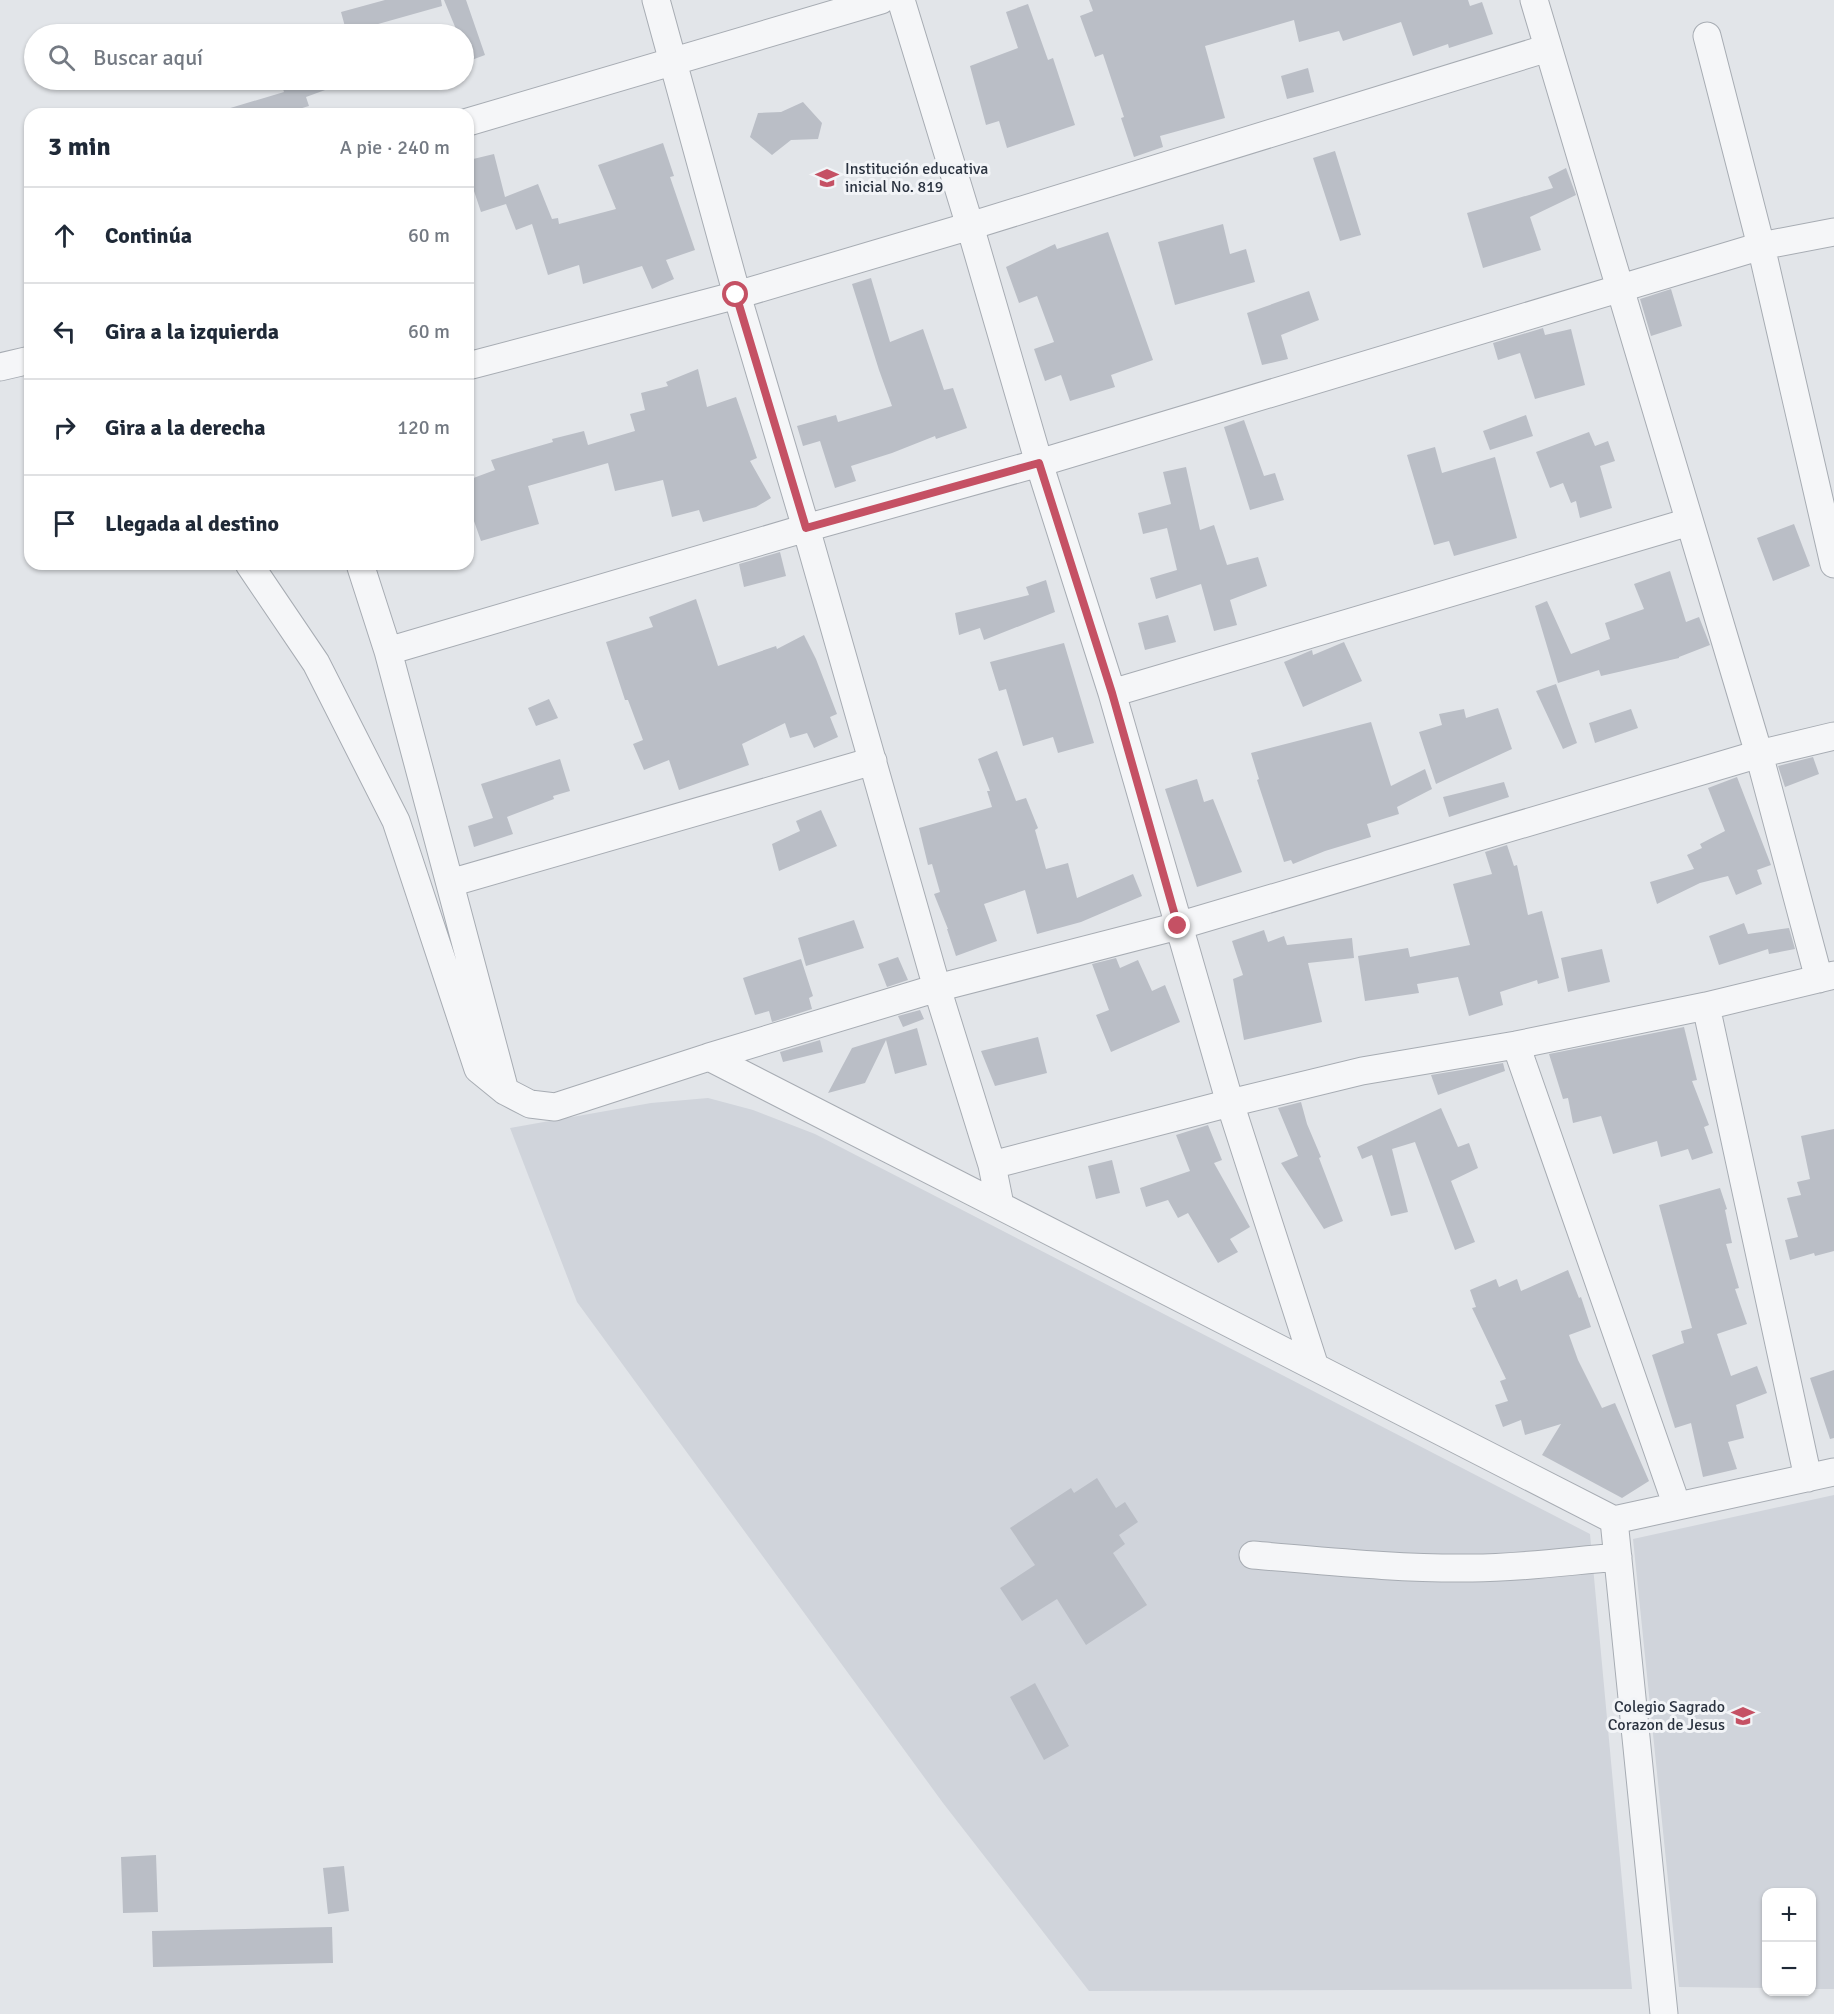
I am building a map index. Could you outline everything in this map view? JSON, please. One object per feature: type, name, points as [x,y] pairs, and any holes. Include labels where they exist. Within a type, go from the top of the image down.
[{"type":"street","points":[[656,0],[736,295],[806,528],[937,988],[992,1165],[1000,1205]]},
{"type":"street","points":[[474,120],[881,0]]},
{"type":"street","points":[[901,0],[1039,463],[1112,693],[1230,1103],[1315,1367]]},
{"type":"street","points":[[992,1165],[1362,1071],[1516,1045],[1706,1006],[1827,977],[1534,0]]},
{"type":"street","points":[[1707,36],[1761,246],[1834,564]]},
{"type":"street","points":[[474,364],[736,295],[970,226],[1548,48]]},
{"type":"street","points":[[388,651],[806,528],[1039,463],[1761,246],[1834,232]]},
{"type":"street","points":[[0,367],[24,361]]},
{"type":"street","points":[[1112,693],[1689,522]]},
{"type":"street","points":[[253,570],[316,663],[396,820],[478,1069],[505,1091],[530,1104],[555,1107],[709,1056],[937,988],[1178,926],[1760,754],[1834,736]]},
{"type":"street","points":[[362,570],[388,651],[505,1091]]},
{"type":"street","points":[[450,883],[873,761]]},
{"type":"street","points":[[1706,1006],[1808,1478]]},
{"type":"street","points":[[1516,1045],[1677,1506]]},
{"type":"street","points":[[709,1056],[1614,1520],[1834,1472]]},
{"type":"street","points":[[1614,1520],[1664,2014]]},
{"type":"street","points":[[1253,1555],[1421,1568],[1522,1566],[1618,1557]]},
{"type":"shaded area","points":[[708,1098],[753,1110],[815,1134],[1590,1534],[1632,1989],[1089,1991],[943,1803],[577,1302],[510,1128],[651,1103]]},
{"type":"shaded area","name":"Colegio Sagrado Corazon de Jesus","points":[[1834,1495],[1834,1989],[1816,1989],[1816,1888],[1762,1888],[1762,1988],[1679,1987],[1633,1539]]},
{"type":"building","points":[[385,0],[441,0],[442,6],[378,24],[344,24],[341,12]]},
{"type":"building","points":[[444,0],[466,0],[485,55],[474,59],[474,24],[454,24]]},
{"type":"building","points":[[1089,0],[1468,0],[1470,6],[1482,2],[1493,34],[1449,48],[1448,44],[1413,56],[1401,22],[1343,41],[1339,31],[1299,42],[1294,20],[1205,46],[1225,118],[1160,136],[1163,147],[1134,157],[1121,118],[1124,117],[1103,54],[1095,57],[1080,16],[1093,11]]},
{"type":"building","points":[[1028,4],[1048,60],[1053,58],[1075,125],[1007,148],[999,121],[986,125],[970,66],[1018,48],[1006,12]]},
{"type":"building","points":[[1308,68],[1314,92],[1287,99],[1281,76]]},
{"type":"building","points":[[283,90],[325,90],[306,97],[309,106],[302,108],[230,108],[284,92]]},
{"type":"building","points":[[803,102],[822,123],[818,139],[791,140],[772,155],[750,137],[758,113],[781,112]]},
{"type":"building","points":[[663,143],[674,176],[670,177],[695,250],[666,260],[674,279],[652,289],[642,266],[583,284],[579,265],[548,275],[532,224],[516,230],[506,204],[481,212],[474,191],[474,159],[494,154],[505,197],[538,184],[552,219],[558,218],[559,224],[616,209],[598,165]]},
{"type":"building","points":[[1335,151],[1361,235],[1340,241],[1313,158]]},
{"type":"building","points":[[1566,168],[1576,195],[1530,217],[1541,250],[1483,268],[1467,213],[1553,188],[1548,177]]},
{"type":"building","points":[[1223,224],[1230,254],[1246,249],[1255,282],[1175,305],[1158,242]]},
{"type":"building","points":[[1108,232],[1153,360],[1111,375],[1115,387],[1070,401],[1061,375],[1045,381],[1034,349],[1054,342],[1037,296],[1019,303],[1006,267],[1055,244],[1057,249]]},
{"type":"building","points":[[871,278],[890,342],[923,329],[944,390],[953,388],[967,428],[936,439],[935,436],[851,466],[856,481],[835,488],[820,441],[803,446],[797,426],[836,415],[838,422],[892,406],[852,284]]},
{"type":"building","points":[[1671,289],[1682,326],[1651,336],[1640,299]]},
{"type":"building","points":[[1309,291],[1319,320],[1281,335],[1288,359],[1262,365],[1247,313]]},
{"type":"building","points":[[1543,328],[1545,335],[1571,329],[1585,385],[1535,399],[1520,353],[1498,360],[1493,343]]},
{"type":"building","points":[[698,369],[707,407],[736,397],[757,458],[750,461],[771,498],[756,507],[703,522],[699,510],[672,517],[663,480],[615,491],[608,463],[528,486],[539,524],[481,541],[474,521],[474,478],[495,470],[491,460],[553,442],[552,439],[584,431],[588,445],[635,431],[630,414],[645,410],[641,393],[668,386],[666,382]]},
{"type":"building","points":[[1526,415],[1533,436],[1490,450],[1483,431]]},
{"type":"building","points":[[1244,420],[1264,476],[1275,473],[1284,500],[1250,510],[1224,427]]},
{"type":"building","points":[[1589,432],[1595,446],[1608,441],[1615,461],[1600,466],[1612,508],[1580,518],[1576,501],[1571,503],[1563,483],[1550,488],[1536,452]]},
{"type":"building","points":[[1435,447],[1442,473],[1495,457],[1517,538],[1454,556],[1449,541],[1434,545],[1407,455]]},
{"type":"building","points":[[1186,467],[1200,530],[1214,525],[1227,565],[1258,557],[1267,586],[1230,600],[1237,625],[1214,631],[1201,584],[1156,599],[1150,578],[1177,570],[1167,528],[1143,534],[1138,513],[1171,504],[1163,472]]},
{"type":"building","points":[[1794,524],[1810,566],[1773,581],[1757,538]]},
{"type":"building","points":[[780,552],[786,576],[744,587],[739,564]]},
{"type":"building","points":[[1670,571],[1686,622],[1699,617],[1710,645],[1679,658],[1601,676],[1599,670],[1558,683],[1535,606],[1547,601],[1571,654],[1610,639],[1605,623],[1644,609],[1634,584]]},
{"type":"building","points":[[1046,580],[1055,612],[984,640],[980,628],[959,635],[955,613],[1029,595],[1026,587]]},
{"type":"building","points":[[696,599],[718,666],[776,646],[777,649],[804,635],[816,659],[837,714],[830,717],[838,737],[814,748],[807,733],[790,738],[785,723],[742,744],[749,765],[679,790],[669,760],[644,770],[633,744],[643,740],[628,700],[625,700],[606,642],[653,627],[649,617]]},
{"type":"building","points":[[1168,615],[1176,642],[1145,650],[1138,623]]},
{"type":"building","points":[[1344,642],[1362,681],[1303,707],[1284,662],[1312,650],[1313,655]]},
{"type":"building","points":[[1064,643],[1094,743],[1058,753],[1053,737],[1023,746],[1006,689],[999,691],[990,662]]},
{"type":"building","points":[[1556,684],[1577,743],[1563,749],[1536,691]]},
{"type":"building","points":[[549,699],[558,718],[536,726],[528,708]]},
{"type":"building","points":[[1498,708],[1512,749],[1436,784],[1419,732],[1442,725],[1439,714],[1464,709],[1466,718]]},
{"type":"building","points":[[1631,709],[1638,728],[1595,743],[1589,723]]},
{"type":"building","points":[[1371,722],[1391,786],[1425,769],[1432,789],[1397,807],[1399,814],[1367,824],[1371,837],[1325,851],[1293,864],[1291,860],[1284,862],[1257,780],[1259,779],[1251,753]]},
{"type":"building","points":[[997,751],[1016,801],[1026,798],[1038,828],[1035,830],[1046,869],[1068,863],[1077,898],[1133,874],[1142,896],[1081,922],[1037,934],[1025,890],[984,904],[997,941],[956,956],[934,894],[940,892],[932,864],[928,865],[919,828],[992,807],[987,791],[990,791],[978,759]]},
{"type":"building","points":[[1813,757],[1819,774],[1785,787],[1778,766]]},
{"type":"building","points":[[560,759],[570,791],[553,796],[554,799],[507,817],[513,834],[474,847],[468,826],[493,818],[481,784]]},
{"type":"building","points":[[1737,777],[1771,865],[1757,870],[1762,884],[1736,895],[1728,876],[1700,883],[1657,904],[1650,882],[1694,869],[1687,855],[1702,848],[1700,844],[1725,831],[1708,788]]},
{"type":"building","points":[[1197,779],[1204,802],[1213,799],[1242,872],[1197,887],[1165,789]]},
{"type":"building","points":[[1504,782],[1509,797],[1449,817],[1443,797]]},
{"type":"building","points":[[821,810],[837,846],[779,871],[772,844],[800,831],[796,821]]},
{"type":"building","points":[[1507,845],[1514,866],[1517,865],[1528,915],[1542,911],[1559,978],[1538,984],[1537,980],[1500,992],[1503,1005],[1469,1016],[1458,977],[1417,984],[1419,993],[1365,1001],[1358,956],[1408,948],[1410,957],[1470,945],[1453,884],[1492,874],[1485,852]]},
{"type":"building","points":[[854,920],[864,948],[806,966],[798,938]]},
{"type":"building","points":[[1744,923],[1748,934],[1789,928],[1795,949],[1769,954],[1768,949],[1719,965],[1709,936]]},
{"type":"building","points":[[1264,930],[1268,942],[1284,936],[1287,945],[1352,938],[1354,958],[1308,963],[1322,1022],[1244,1040],[1233,979],[1243,975],[1232,941]]},
{"type":"building","points":[[1602,949],[1610,982],[1568,992],[1561,958]]},
{"type":"building","points":[[898,957],[908,980],[887,987],[878,964]]},
{"type":"building","points":[[1116,958],[1120,968],[1138,960],[1152,991],[1165,985],[1180,1022],[1111,1052],[1096,1015],[1109,1010],[1092,964]]},
{"type":"building","points":[[801,959],[813,996],[809,998],[812,1009],[772,1022],[769,1011],[755,1015],[743,978]]},
{"type":"building","points":[[920,1010],[924,1019],[903,1027],[898,1016]]},
{"type":"building","points":[[1684,1027],[1697,1080],[1692,1081],[1709,1125],[1704,1127],[1713,1153],[1692,1160],[1688,1149],[1661,1157],[1657,1141],[1613,1154],[1601,1116],[1573,1123],[1568,1098],[1563,1099],[1549,1054]]},
{"type":"building","points":[[917,1028],[927,1065],[895,1074],[886,1040],[865,1083],[828,1093],[852,1048]]},
{"type":"building","points":[[1038,1037],[1047,1073],[995,1086],[981,1051]]},
{"type":"building","points":[[820,1040],[823,1052],[783,1062],[780,1052]]},
{"type":"building","points":[[1503,1063],[1505,1071],[1438,1095],[1431,1075]]},
{"type":"building","points":[[1301,1102],[1343,1221],[1324,1229],[1281,1163],[1298,1156],[1278,1108]]},
{"type":"building","points":[[1441,1108],[1458,1147],[1469,1143],[1478,1168],[1451,1181],[1475,1242],[1455,1250],[1415,1142],[1392,1149],[1408,1212],[1391,1216],[1372,1155],[1362,1159],[1357,1147]]},
{"type":"building","points":[[1208,1125],[1222,1160],[1214,1163],[1250,1227],[1230,1239],[1238,1252],[1218,1263],[1188,1213],[1178,1218],[1168,1200],[1146,1207],[1140,1188],[1190,1171],[1176,1135]]},
{"type":"building","points":[[1834,1129],[1834,1251],[1815,1256],[1814,1253],[1790,1260],[1785,1240],[1798,1237],[1787,1198],[1801,1195],[1797,1182],[1810,1179],[1801,1136]]},
{"type":"building","points":[[1112,1160],[1120,1193],[1096,1199],[1088,1166]]},
{"type":"building","points":[[1720,1188],[1727,1209],[1725,1210],[1732,1243],[1726,1244],[1739,1288],[1735,1289],[1747,1324],[1717,1334],[1731,1376],[1757,1366],[1767,1393],[1736,1405],[1744,1438],[1728,1442],[1737,1469],[1703,1477],[1691,1423],[1675,1428],[1652,1355],[1684,1343],[1681,1331],[1692,1328],[1659,1205]]},
{"type":"building","points":[[1568,1270],[1579,1298],[1581,1297],[1591,1327],[1569,1335],[1578,1360],[1602,1408],[1615,1403],[1649,1481],[1622,1498],[1542,1455],[1561,1424],[1525,1435],[1521,1420],[1503,1427],[1495,1405],[1508,1401],[1500,1381],[1506,1379],[1472,1308],[1476,1307],[1470,1290],[1496,1279],[1499,1287],[1517,1279],[1521,1291]]},
{"type":"building","points":[[1834,1370],[1834,1438],[1830,1439],[1810,1378]]},
{"type":"building","points":[[1097,1478],[1116,1508],[1125,1502],[1138,1522],[1119,1535],[1125,1544],[1113,1553],[1147,1605],[1086,1645],[1057,1599],[1022,1621],[1000,1588],[1035,1565],[1010,1528],[1071,1488],[1074,1493]]},
{"type":"building","points":[[1035,1683],[1069,1746],[1044,1760],[1010,1697]]},
{"type":"building","points":[[156,1855],[158,1912],[123,1913],[121,1857]]},
{"type":"building","points":[[344,1866],[349,1911],[328,1914],[323,1868]]},
{"type":"building","points":[[332,1927],[333,1963],[153,1967],[152,1931]]},
{"type":"place","name":"Institución educativa inicial No. 819","points":[[827,178]]},
{"type":"place","name":"Colegio Sagrado Corazon de Jesus","points":[[1743,1716]]},
{"type":"route","points":[[736,295],[806,528],[1039,463],[1112,693],[1178,926]]}]
